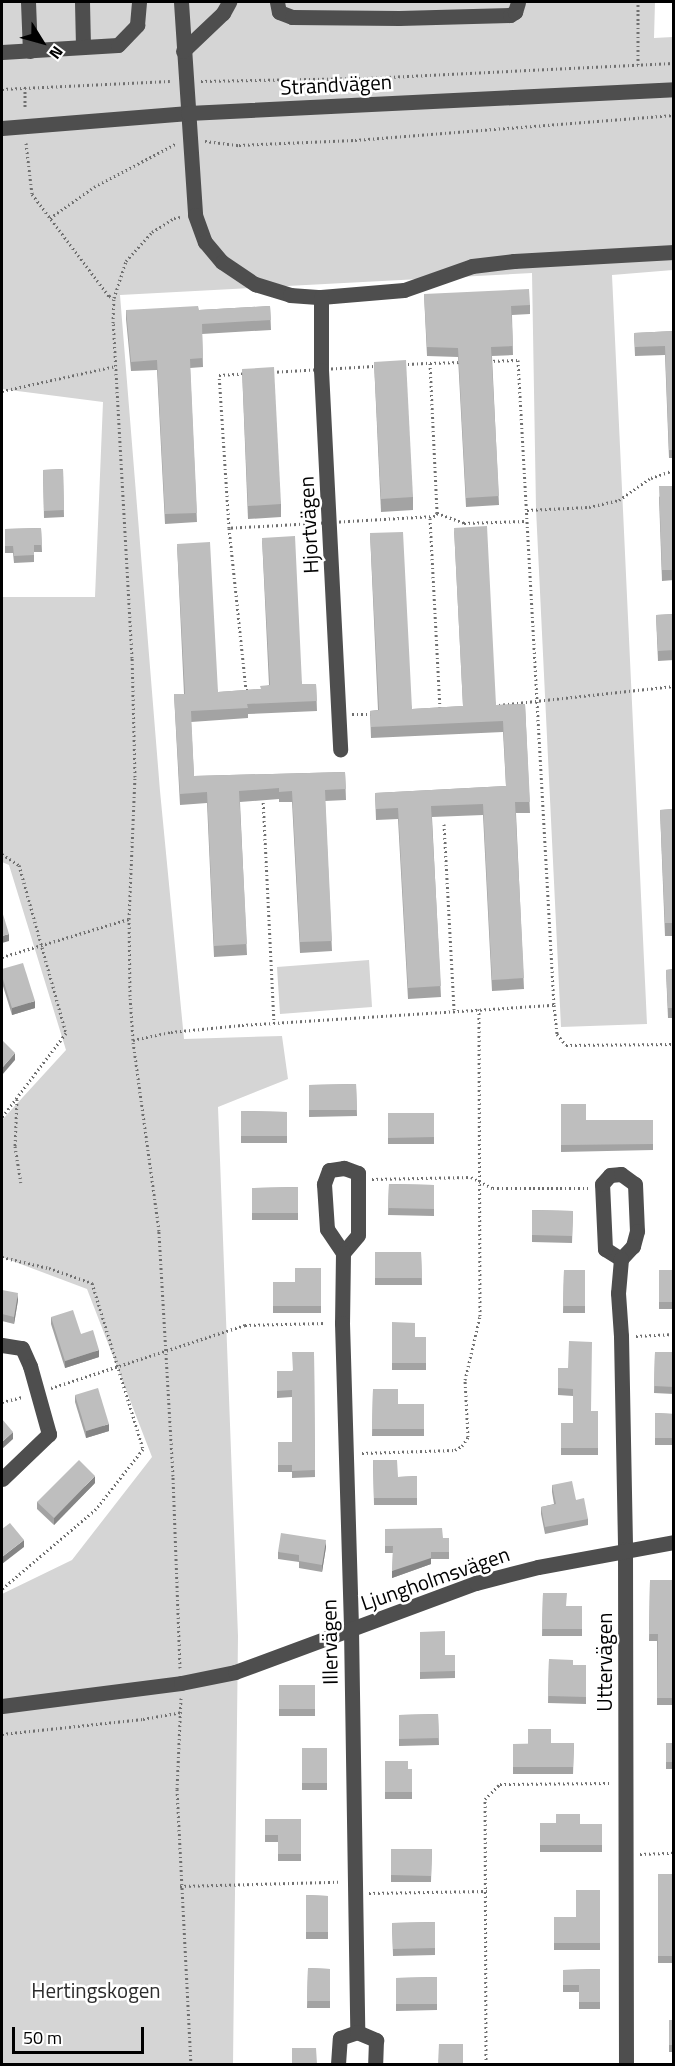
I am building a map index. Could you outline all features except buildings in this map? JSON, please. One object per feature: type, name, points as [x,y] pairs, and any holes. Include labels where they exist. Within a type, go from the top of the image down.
[{"type":"street","points":[[28,2],[30,51]]},
{"type":"street","points":[[82,2],[83,47]]},
{"type":"street","points":[[2,52],[118,45],[136,25],[139,2]]},
{"type":"street","points":[[181,2],[195,215],[205,242],[222,262],[255,284],[290,295],[321,297],[404,290],[482,265],[674,252]]},
{"type":"street","points":[[183,51],[224,13],[229,2]]},
{"type":"street","points":[[277,2],[279,12],[285,16],[337,18],[399,18],[456,9],[510,15],[514,12],[518,2]]},
{"type":"street","points":[[336,2],[337,18]]},
{"type":"street","points":[[398,2],[399,18]]},
{"type":"street","name":"Strandvägen","points":[[2,128],[188,113],[674,89]]},
{"type":"street","name":"Hjortvägen","points":[[321,297],[321,370],[340,750]]},
{"type":"street","points":[[344,1168],[358,1173],[358,1235],[343,1253],[327,1229],[324,1184],[329,1170],[344,1168]]},
{"type":"street","name":"Uttervägen","points":[[602,1188],[610,1175],[621,1174],[635,1184],[637,1231],[633,1246],[621,1259],[618,1293],[621,1336],[625,1549],[626,2064]]},
{"type":"street","points":[[602,1188],[605,1249],[621,1259]]},
{"type":"street","name":"Illervägen","points":[[343,1253],[342,1323],[357,1887],[357,2032]]},
{"type":"street","points":[[2,1345],[22,1348],[38,1392],[49,1434],[2,1479]]},
{"type":"street","name":"Ljungholmsvägen","points":[[2,1706],[181,1683],[236,1672],[476,1583],[625,1549],[674,1542]]},
{"type":"street","points":[[339,2064],[340,2038],[357,2032],[376,2040],[375,2064]]},
{"type":"path","points":[[638,2],[638,65]]},
{"type":"path","points":[[2,89],[185,81],[378,78],[674,63]]},
{"type":"path","points":[[25,87],[25,109]]},
{"type":"path","points":[[50,218],[154,153],[189,140],[239,145],[355,140],[674,115]]},
{"type":"path","points":[[26,142],[32,194],[109,296],[114,298]]},
{"type":"path","points":[[191,2064],[180,1886],[177,1789],[182,1712],[166,1349],[159,1231],[133,1040],[129,919],[135,753],[114,298],[120,273],[142,240],[174,218],[195,215]]},
{"type":"path","points":[[485,361],[518,360],[557,1034],[566,1045],[674,1044]]},
{"type":"path","points":[[257,690],[246,690],[228,528],[219,375],[463,362]]},
{"type":"path","points":[[430,363],[437,513]]},
{"type":"path","points":[[2,390],[116,366]]},
{"type":"path","points":[[527,510],[606,504],[630,495],[651,478],[674,470]]},
{"type":"path","points":[[228,528],[328,520],[430,518],[437,513]]},
{"type":"path","points":[[437,513],[464,523],[527,521]]},
{"type":"path","points":[[430,518],[440,711],[451,710]]},
{"type":"path","points":[[494,706],[674,686]]},
{"type":"path","points":[[339,715],[384,713]]},
{"type":"path","points":[[263,787],[274,1023]]},
{"type":"path","points":[[444,824],[454,1011]]},
{"type":"path","points":[[2,854],[19,865],[66,1033],[2,1117]]},
{"type":"path","points":[[2,957],[129,919]]},
{"type":"path","points":[[133,1040],[171,1032],[274,1023],[554,1005]]},
{"type":"path","points":[[345,1454],[450,1451],[459,1449],[466,1441],[465,1380],[480,1316],[479,1009]]},
{"type":"path","points":[[17,1098],[15,1146],[21,1183]]},
{"type":"path","points":[[358,1179],[471,1177],[493,1188],[602,1188]]},
{"type":"path","points":[[2,1257],[49,1268],[92,1283],[143,1449],[129,1471],[96,1509],[59,1543],[2,1589]]},
{"type":"path","points":[[2,1402],[245,1325],[342,1323]]},
{"type":"path","points":[[621,1336],[674,1334]]},
{"type":"path","points":[[2,1734],[143,1719],[182,1712]]},
{"type":"path","points":[[486,2064],[485,1799],[500,1784],[626,1782]]},
{"type":"path","points":[[626,1854],[674,1853]]},
{"type":"path","points":[[180,1886],[348,1882],[367,1893],[487,1892]]},
{"type":"green space","name":"Hertingskogen","points":[[2,2],[655,2],[654,38],[673,37],[673,270],[612,275],[647,1024],[561,1027],[536,509],[532,273],[120,295],[160,791],[184,1039],[282,1036],[288,1079],[218,1107],[238,1636],[233,2064],[2,2064],[2,1594],[72,1560],[152,1457],[87,1289],[2,1257],[2,1120],[66,1050],[9,865],[2,862],[2,597],[95,597],[103,402],[2,389]]},
{"type":"green space","points":[[369,960],[372,1007],[280,1014],[277,967]]}]
